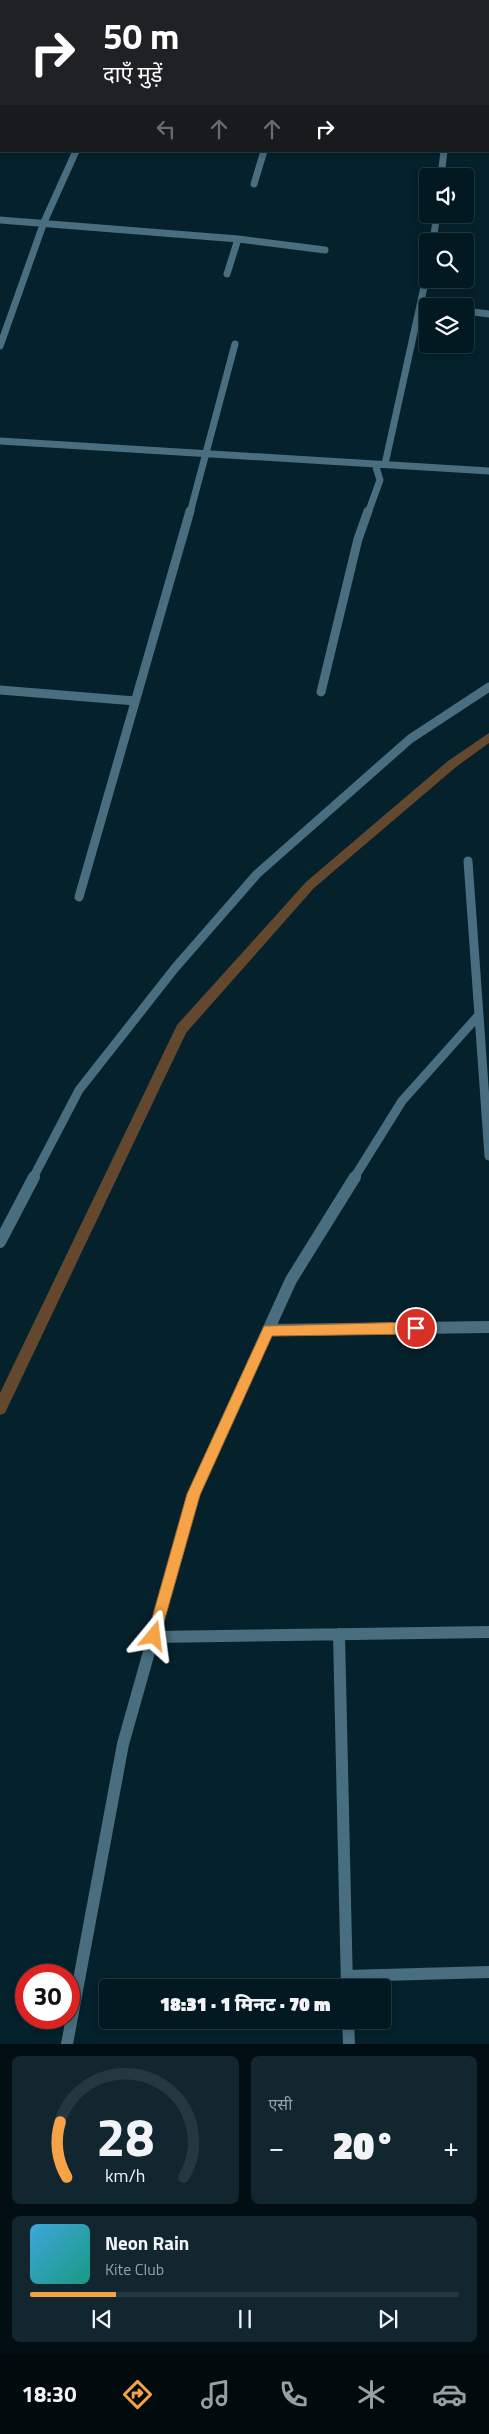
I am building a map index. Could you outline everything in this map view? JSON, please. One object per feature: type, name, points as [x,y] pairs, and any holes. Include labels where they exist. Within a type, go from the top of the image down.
[{"type":"street","points":[[0,346],[44,222],[76,152]]},
{"type":"street","points":[[254,184],[264,152]]},
{"type":"street","points":[[443,168],[444,152]]},
{"type":"street","points":[[0,220],[44,222],[238,239],[325,250]]},
{"type":"street","points":[[227,274],[238,239]]},
{"type":"street","points":[[474,312],[489,314]]},
{"type":"street","points":[[321,692],[358,539],[380,480],[380,464],[419,324]]},
{"type":"street","points":[[79,897],[207,454],[235,344]]},
{"type":"street","points":[[0,441],[489,471]]},
{"type":"street","points":[[0,1242],[79,1090],[175,968],[250,882],[410,739],[489,687]]},
{"type":"street","points":[[0,690],[135,701]]},
{"type":"street","points":[[468,862],[489,1156]]},
{"type":"street","points":[[67,2044],[123,1744],[194,1494],[291,1280],[402,1100],[478,1016]]},
{"type":"street","points":[[268,1330],[489,1327]]},
{"type":"street","points":[[154,1636],[489,1632]]},
{"type":"street","points":[[339,1634],[347,1979]]},
{"type":"street","points":[[390,1979],[489,1972]]},
{"type":"street","points":[[348,2029],[349,2044]]},
{"type":"waterway","points":[[0,1408],[181,1029],[310,885],[452,764],[489,737]]},
{"type":"route","points":[[154,1636],[194,1494],[268,1330],[416,1328]]}]
